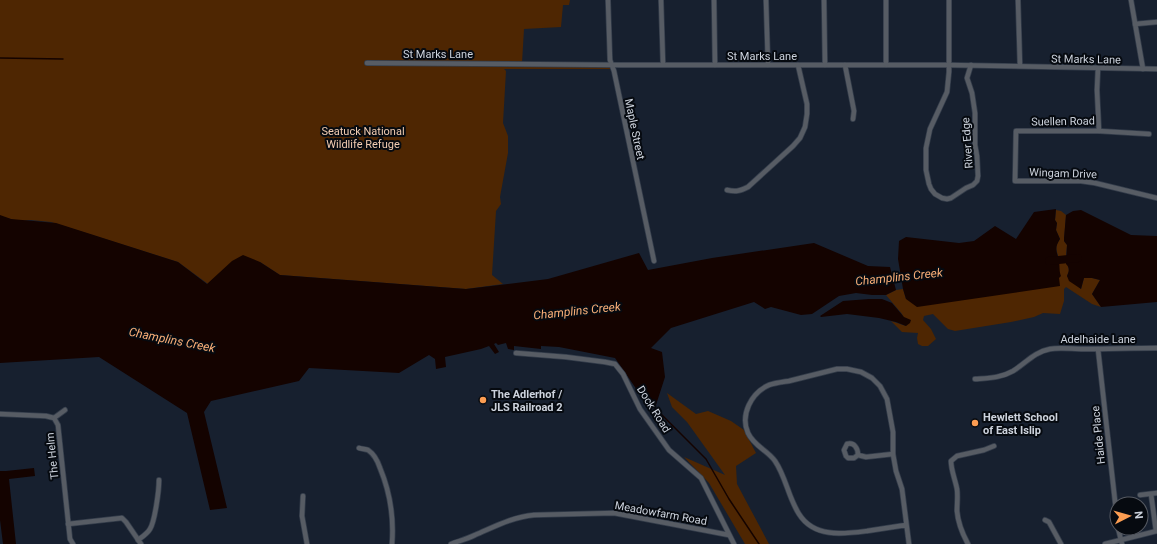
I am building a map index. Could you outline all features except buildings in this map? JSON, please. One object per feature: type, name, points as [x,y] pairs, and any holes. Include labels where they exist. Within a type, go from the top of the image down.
[{"type":"street","name":"Maple Street","points":[[608,0],[610,60],[614,71],[654,261]]},
{"type":"street","points":[[661,0],[662,64]]},
{"type":"street","points":[[714,0],[715,65]]},
{"type":"street","points":[[766,0],[768,65]]},
{"type":"street","points":[[824,0],[825,65]]},
{"type":"street","points":[[886,0],[886,65]]},
{"type":"street","points":[[948,65],[949,0]]},
{"type":"street","points":[[1018,0],[1020,66]]},
{"type":"street","points":[[1132,0],[1143,69]]},
{"type":"street","points":[[1135,24],[1157,22]]},
{"type":"street","name":"St Marks Lane","points":[[367,63],[948,65],[1157,69]]},
{"type":"street","points":[[727,190],[735,192],[741,191],[748,187],[800,138],[805,127],[807,104],[798,65]]},
{"type":"street","points":[[845,65],[854,111],[853,119]]},
{"type":"street","name":"River Edge","points":[[948,65],[949,72],[947,92],[930,129],[926,148],[926,170],[931,189],[935,194],[947,199],[973,185],[977,181],[978,176],[978,162],[975,145],[975,114],[968,78],[971,66]]},
{"type":"street","name":"Suellen Road","points":[[1015,181],[1016,131],[1099,131],[1097,90],[1098,68]]},
{"type":"street","points":[[1099,131],[1149,134]]},
{"type":"street","name":"Wingam Drive","points":[[1015,181],[1081,181],[1096,183],[1157,198]]},
{"type":"street","name":"Adelhaide Lane","points":[[974,379],[1004,375],[1014,370],[1033,355],[1050,349],[1157,348]]},
{"type":"street","name":"Haide Place","points":[[1098,349],[1114,496]]},
{"type":"street","name":"Dock Road","points":[[516,353],[582,359],[616,364],[623,374],[640,409],[669,450],[701,478],[734,544]]},
{"type":"street","points":[[906,525],[846,534],[832,534],[821,532],[805,522],[799,514],[775,461],[753,441],[748,432],[745,422],[746,411],[750,401],[758,392],[769,385],[837,369],[847,369],[861,372],[872,378],[880,386],[887,399],[893,432],[893,454],[902,488],[906,525],[910,544]]},
{"type":"street","points":[[54,418],[65,410]]},
{"type":"street","name":"The Helm","points":[[0,414],[46,416],[54,418],[58,425],[68,524],[70,539],[73,544]]},
{"type":"street","points":[[968,544],[958,522],[958,496],[952,472],[952,461],[957,456],[984,450],[994,446]]},
{"type":"street","points":[[359,448],[368,450],[372,454],[377,461],[386,481],[392,511],[392,544]]},
{"type":"street","points":[[858,455],[866,457],[893,454]]},
{"type":"street","points":[[68,524],[122,518],[139,542],[151,527],[159,492],[159,480]]},
{"type":"street","points":[[1140,495],[1157,493]]},
{"type":"street","points":[[1105,544],[1121,542],[1156,531],[1151,494]]},
{"type":"street","points":[[302,496],[302,516],[307,544]]},
{"type":"street","name":"Meadowfarm Road","points":[[451,544],[506,521],[525,516],[551,515],[614,513],[729,534]]},
{"type":"street","points":[[1045,520],[1048,522],[1061,544]]},
{"type":"green space","name":"Seatuck National Wildlife Refuge","points":[[0,0],[570,0],[569,5],[563,5],[561,27],[524,29],[522,63],[609,64],[613,69],[504,69],[506,71],[503,123],[508,136],[508,153],[500,197],[501,204],[496,211],[492,275],[503,284],[466,289],[280,275],[260,262],[211,281],[208,284],[178,262],[51,222],[31,220],[18,221],[0,216]]},
{"type":"green space","points":[[1056,210],[1061,211],[1066,215],[1064,241],[1067,245],[1066,256],[1069,271],[1067,276],[1081,289],[1084,278],[1100,280],[1092,294],[1101,307],[1092,304],[1066,287],[1064,289],[1064,301],[1060,314],[1043,313],[1034,317],[1011,322],[955,331],[948,329],[933,314],[924,316],[923,320],[931,329],[936,339],[928,346],[918,344],[918,333],[902,332],[891,321],[906,326],[902,314],[886,295],[896,290],[903,289],[906,299],[1059,271],[1059,261],[1056,248],[1060,239],[1056,230]]},
{"type":"green space","points":[[667,393],[696,414],[708,411],[731,421],[744,430],[756,453],[736,466],[737,484],[769,544],[745,544],[709,483],[684,457],[725,475],[687,422],[672,407]]},
{"type":"water","points":[[1056,209],[1056,230],[1060,239],[1056,251],[1061,276],[1059,278],[1060,286],[917,307],[906,299],[898,259],[899,241],[906,237],[959,243],[974,241],[995,226],[1016,239],[1034,212]]},
{"type":"water","points":[[1081,210],[1131,235],[1157,236],[1157,302],[1101,307],[1092,294],[1100,280],[1084,278],[1081,289],[1069,281],[1067,276],[1069,268],[1066,264],[1067,245],[1064,241],[1066,215],[1073,211]]},
{"type":"water","points":[[0,215],[11,219],[56,223],[178,262],[207,284],[232,261],[243,255],[260,262],[280,275],[466,289],[548,279],[639,253],[648,270],[712,258],[814,243],[868,266],[890,267],[896,290],[886,295],[856,293],[839,296],[812,314],[801,315],[771,307],[765,309],[754,302],[671,328],[651,348],[662,352],[665,377],[656,405],[648,406],[615,358],[559,347],[541,346],[541,349],[514,346],[514,350],[508,349],[506,343],[498,345],[496,343],[494,344],[499,352],[495,354],[489,346],[445,357],[446,367],[436,369],[435,359],[429,355],[399,373],[309,368],[299,381],[211,401],[204,412],[227,508],[210,510],[187,413],[99,357],[0,363]]},
{"type":"water","points":[[882,299],[892,303],[904,317],[911,320],[910,323],[906,326],[879,318],[847,314],[820,316],[843,301]]},
{"type":"water","points":[[34,468],[35,476],[9,479],[16,544],[3,544],[0,520],[0,471]]},
{"type":"waterway","points":[[0,58],[63,59]]},
{"type":"waterway","name":"Champlins Creek","points":[[1049,261],[1078,258]]},
{"type":"waterway","name":"Champlins Creek","points":[[882,279],[911,276]]},
{"type":"waterway","points":[[651,404],[706,459],[729,499],[759,544]]},
{"type":"place","name":"The Adlerhof / JLS Railroad 2","points":[[483,400]]},
{"type":"place","name":"Hewlett School of East Islip","points":[[975,423]]}]
